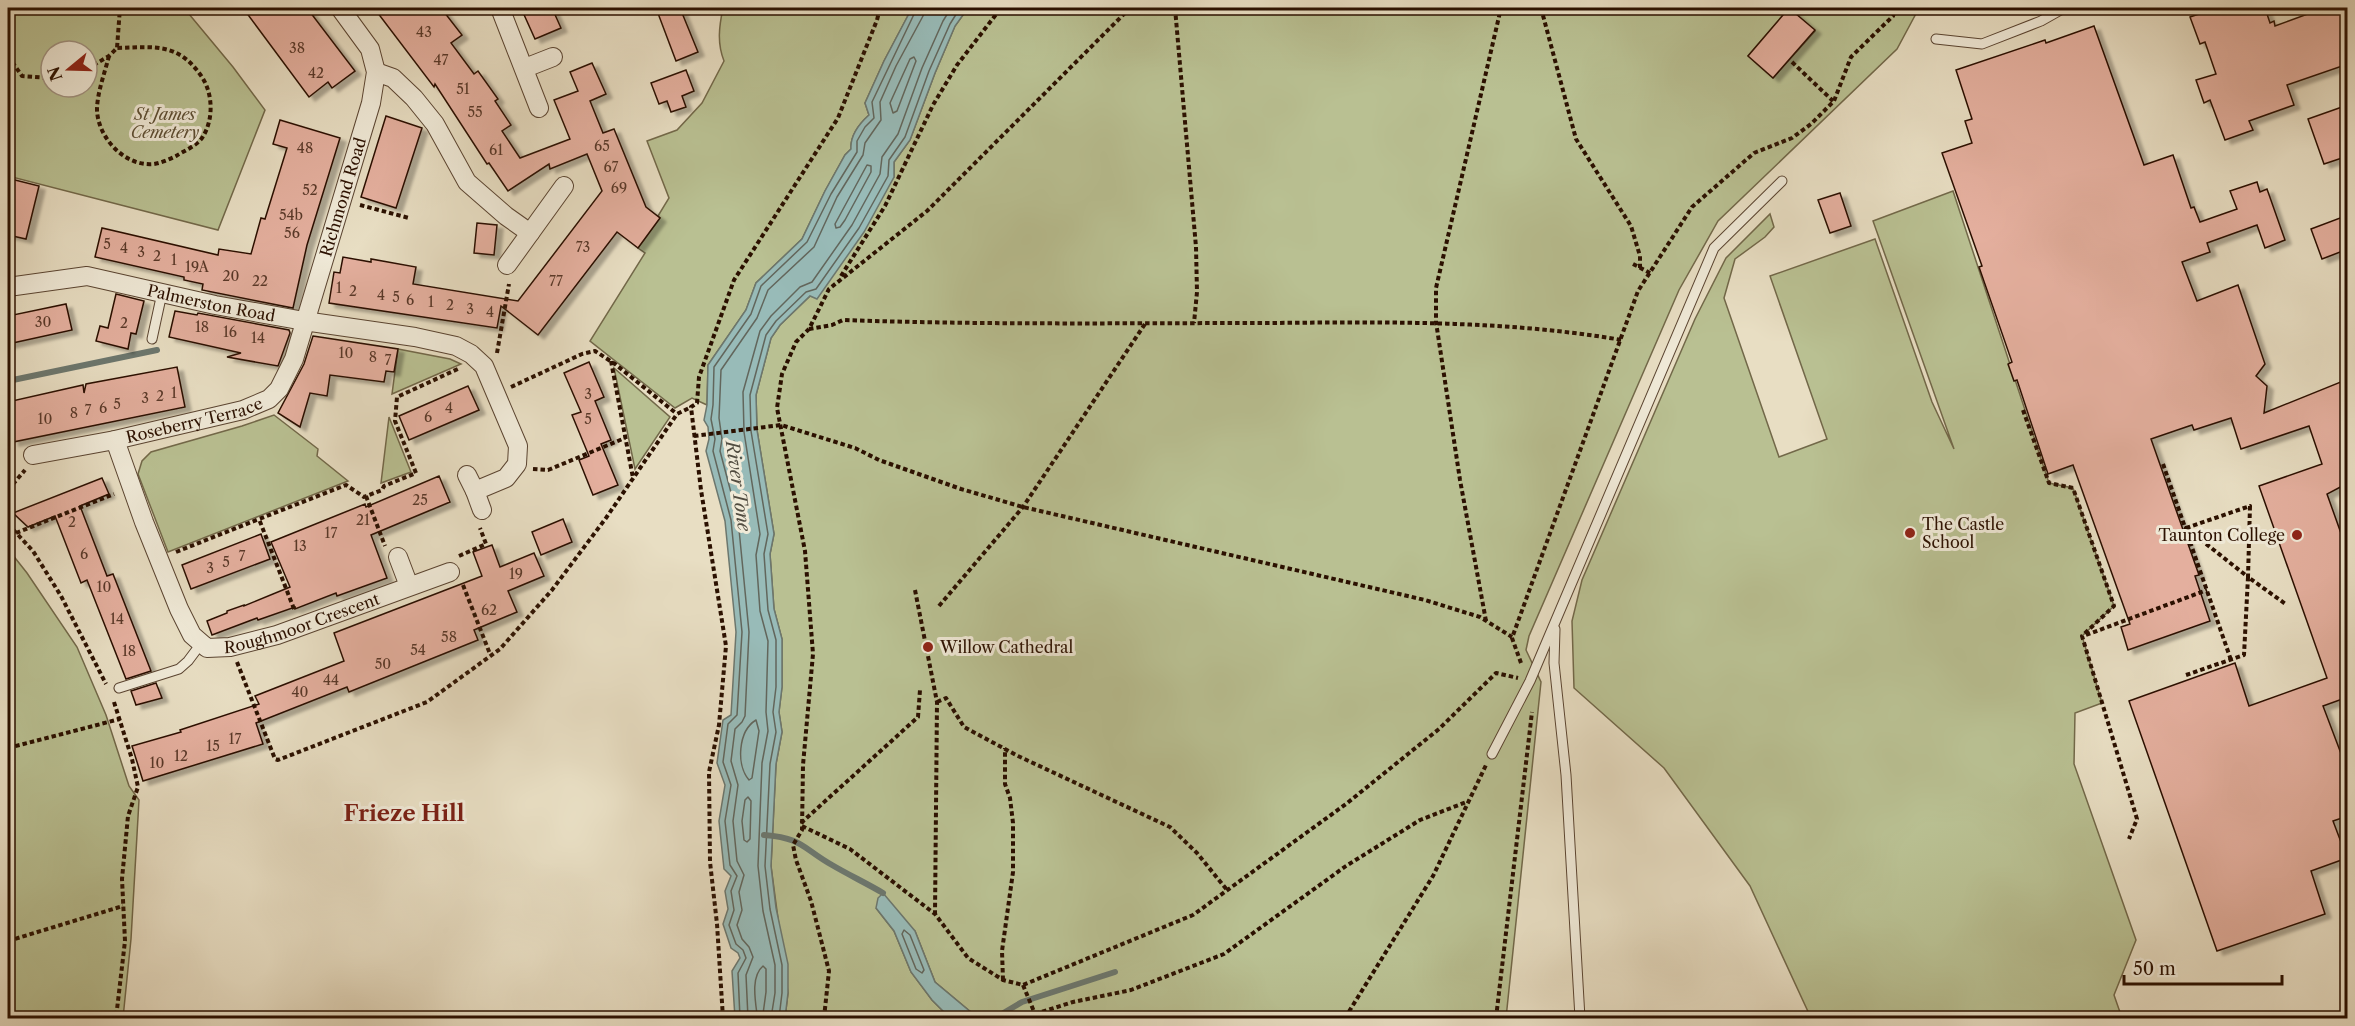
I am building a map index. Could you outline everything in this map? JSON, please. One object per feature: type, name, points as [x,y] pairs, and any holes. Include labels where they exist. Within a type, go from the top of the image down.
[{"type":"street","name":"Richmond Road","points":[[304,321],[371,104],[376,72],[370,49],[340,8]]},
{"type":"street","points":[[500,8],[539,108]]},
{"type":"street","points":[[525,68],[553,57]]},
{"type":"street","points":[[376,72],[393,78],[414,98],[435,124],[467,182],[506,216],[530,233]]},
{"type":"street","points":[[507,265],[564,186]]},
{"type":"street","name":"Palmerston Road","points":[[8,287],[87,276],[215,305],[415,337],[456,346],[478,360]]},
{"type":"street","name":"Roseberry Terrace","points":[[33,455],[115,441],[243,410],[269,399],[279,389],[294,359],[304,321]]},
{"type":"street","points":[[478,360],[484,366],[518,446],[517,464],[506,478],[471,483],[483,510]]},
{"type":"street","name":"Roughmoor Crescent","points":[[115,441],[187,627],[200,645],[215,649],[230,647],[301,626],[450,572]]},
{"type":"street","points":[[398,557],[409,586]]},
{"type":"lane","points":[[1936,39],[1982,44],[2041,21],[2064,8]]},
{"type":"lane","points":[[1492,754],[1530,681],[1714,248],[1782,181]]},
{"type":"lane","points":[[152,339],[162,293]]},
{"type":"lane","points":[[1555,622],[1554,663],[1566,776],[1580,1018]]},
{"type":"lane","points":[[114,690],[179,669],[200,645]]},
{"type":"lane","points":[[2348,890],[2348,897]]},
{"type":"path","points":[[99,62],[117,48],[120,8]]},
{"type":"path","points":[[230,647],[275,759],[278,760],[427,702],[490,654],[500,649],[552,590],[606,518],[676,414],[697,403],[699,377],[734,280],[838,118],[880,8]]},
{"type":"path","points":[[837,281],[885,206],[933,105],[957,65],[1001,8]]},
{"type":"path","points":[[802,826],[803,765],[813,654],[805,551],[777,408],[782,374],[796,342],[809,329],[829,289],[927,211],[1130,8]]},
{"type":"path","points":[[1175,8],[1195,236],[1197,292],[1194,322]]},
{"type":"path","points":[[1486,621],[1436,322],[1436,288],[1501,8]]},
{"type":"path","points":[[1541,8],[1576,139],[1631,226],[1641,256],[1640,268]]},
{"type":"path","points":[[1512,638],[1635,301],[1650,273],[1692,207],[1754,153],[1792,138],[1811,124],[1834,101],[1851,57],[1893,16],[1896,8]]},
{"type":"path","points":[[109,56],[97,109],[108,142],[120,154],[140,162],[154,164],[187,150],[201,139],[209,121],[210,98],[204,81],[192,63],[174,50],[117,48]]},
{"type":"path","points":[[8,57],[22,76],[39,77]]},
{"type":"path","points":[[1792,62],[1834,101]]},
{"type":"path","points":[[343,200],[409,218]]},
{"type":"path","points":[[1633,264],[1650,273]]},
{"type":"path","points":[[496,357],[503,330],[510,275],[507,265]]},
{"type":"path","points":[[809,329],[832,325],[843,320],[1145,323],[1436,322],[1590,334],[1622,340]]},
{"type":"path","points":[[939,606],[1023,507],[1145,323]]},
{"type":"path","points":[[497,394],[582,354],[595,351],[676,414]]},
{"type":"path","points":[[366,496],[416,473],[395,421],[397,397],[478,360]]},
{"type":"path","points":[[610,361],[633,478]]},
{"type":"path","points":[[691,407],[726,646],[719,725],[709,772],[710,862],[717,924],[723,1018]]},
{"type":"path","points":[[2023,411],[2049,483],[2073,488],[2114,606],[2082,636]]},
{"type":"path","points":[[694,436],[781,425],[855,448],[879,460],[961,489],[1023,507],[1425,600],[1486,621],[1512,638],[1519,659],[1535,689],[1496,1018]]},
{"type":"path","points":[[514,467],[548,470],[625,438]]},
{"type":"path","points":[[2163,464],[2231,660]]},
{"type":"path","points":[[159,558],[346,485],[366,496],[388,554],[398,557]]},
{"type":"path","points":[[16,533],[131,487]]},
{"type":"path","points":[[2186,528],[2250,506],[2244,655],[2186,675]]},
{"type":"path","points":[[483,510],[476,519],[486,544],[458,556],[450,572],[458,576],[490,654]]},
{"type":"path","points":[[259,519],[301,626]]},
{"type":"path","points":[[8,524],[33,551],[62,596],[114,690]]},
{"type":"path","points":[[2186,528],[2287,605]]},
{"type":"path","points":[[915,590],[937,702],[935,914]]},
{"type":"path","points":[[2082,636],[2207,590]]},
{"type":"path","points":[[2082,636],[2137,819],[2129,839]]},
{"type":"path","points":[[802,826],[850,849],[935,914],[968,958],[1003,980],[1023,985],[1193,915],[1346,804],[1439,729],[1496,673],[1530,681]]},
{"type":"path","points":[[824,1018],[829,971],[811,901],[793,845],[802,826],[918,717],[920,690]]},
{"type":"path","points":[[937,702],[946,698],[964,727],[1170,827],[1197,853],[1227,890]]},
{"type":"path","points":[[113,700],[138,787],[128,816],[122,879],[125,941],[116,1018]]},
{"type":"path","points":[[8,748],[120,719]]},
{"type":"path","points":[[1003,980],[1002,951],[1013,872],[1013,823],[1010,798],[1005,784],[1005,748]]},
{"type":"path","points":[[1346,1018],[1433,876],[1492,754]]},
{"type":"path","points":[[1035,1016],[1073,1002],[1131,990],[1224,954],[1346,866],[1420,820],[1469,801]]},
{"type":"path","points":[[8,941],[123,906]]},
{"type":"path","points":[[1023,985],[1035,1016]]},
{"type":"path","points":[[1035,1016],[1053,1018]]},
{"type":"green space","name":"St James Cemetery","points":[[8,8],[184,8],[265,110],[218,230],[8,176]]},
{"type":"green space","points":[[723,8],[912,8],[865,103],[869,115],[856,130],[851,149],[845,155],[825,191],[802,239],[756,283],[746,310],[708,365],[707,405],[692,398],[675,408],[590,341],[645,253],[638,248],[660,218],[658,216],[669,198],[647,141],[677,130],[702,103],[724,61],[719,35]]},
{"type":"green space","points":[[968,8],[1789,8],[1919,8],[1897,49],[1718,221],[1679,290],[1529,636],[1526,650],[1541,682],[1506,1018],[978,1018],[935,982],[915,931],[876,908],[894,931],[911,972],[932,1000],[950,1018],[785,1018],[788,993],[771,866],[776,764],[782,732],[779,712],[782,687],[782,639],[774,609],[770,554],[774,534],[757,430],[756,395],[771,338],[780,325],[810,296],[894,177],[894,162],[910,140],[955,26]],"holes":[[[1789,8],[1815,31],[1773,78],[1748,56]]]},
{"type":"green space","name":"The Castle School","points":[[1953,191],[2049,483],[2073,488],[2114,606],[2082,636],[2102,703],[2075,713],[2074,764],[2136,940],[2114,995],[2122,1018],[1811,1018],[1750,886],[1664,768],[1574,688],[1572,621],[1582,580],[1695,319],[1726,258],[1770,214],[1774,227],[1765,237],[1735,259],[1724,298],[1779,457],[1827,439],[1770,276],[1875,239],[1932,402],[1954,449],[1873,221]]},
{"type":"green space","points":[[398,349],[450,359],[461,364],[392,394]]},
{"type":"green space","points":[[614,368],[670,417],[635,469]]},
{"type":"green space","points":[[274,415],[318,449],[317,456],[348,481],[168,552],[138,474],[142,461],[151,452]]},
{"type":"green space","points":[[389,417],[411,472],[381,483]]},
{"type":"green space","points":[[8,549],[77,647],[106,715],[129,786],[139,800],[131,939],[123,1018],[8,1018]]},
{"type":"water","name":"River Tone","points":[[912,8],[968,8],[955,26],[910,140],[894,162],[894,177],[864,232],[817,299],[810,296],[780,325],[771,338],[756,395],[757,430],[774,534],[770,554],[774,609],[782,639],[782,687],[779,712],[782,732],[776,764],[771,866],[776,908],[788,964],[788,993],[785,1018],[735,1018],[732,971],[740,958],[738,953],[731,948],[723,924],[728,909],[725,891],[731,876],[724,869],[719,821],[725,785],[717,763],[723,720],[731,715],[736,632],[725,521],[706,451],[709,439],[708,427],[704,420],[707,405],[708,365],[746,310],[756,283],[802,239],[825,191],[845,155],[851,149],[856,130],[869,115],[865,103]]},
{"type":"water","points":[[883,893],[915,931],[935,982],[978,1018],[950,1018],[932,1000],[911,972],[894,931],[876,908],[878,898]]},
{"type":"building","points":[[243,8],[307,8],[355,71],[332,88],[328,82],[309,97]]},
{"type":"building","points":[[374,8],[441,8],[462,35],[451,43],[474,74],[478,71],[498,99],[495,101],[511,125],[502,131],[520,158],[570,139],[554,100],[578,91],[570,72],[592,63],[606,94],[590,101],[603,133],[614,129],[646,207],[660,218],[638,248],[617,232],[538,335],[501,306],[497,328],[329,303],[334,272],[340,273],[343,257],[371,262],[371,259],[416,267],[413,284],[518,301],[602,191],[587,154],[550,169],[549,164],[508,191],[489,163],[487,164],[435,84],[434,87]]},
{"type":"building","points":[[521,8],[552,8],[561,28],[535,39]]},
{"type":"building","points":[[656,8],[680,8],[698,52],[676,61]]},
{"type":"building","points":[[1789,8],[1815,30],[1773,78],[1748,56]]},
{"type":"building","points":[[2217,8],[2265,8],[2270,23],[2274,21],[2275,26],[2324,8],[2348,8],[2348,64],[2287,85],[2294,105],[2249,121],[2253,130],[2225,140],[2210,100],[2204,103],[2196,80],[2216,74],[2205,42],[2200,44],[2190,17]]},
{"type":"building","points":[[2094,26],[2144,165],[2173,155],[2191,208],[2194,207],[2200,222],[2237,209],[2230,191],[2257,182],[2260,192],[2267,189],[2285,240],[2265,248],[2257,225],[2207,243],[2210,252],[2182,262],[2197,301],[2238,285],[2265,364],[2256,376],[2267,386],[2264,413],[2348,379],[2348,483],[2327,494],[2348,553],[2348,697],[2323,706],[2348,772],[2348,816],[2333,821],[2347,858],[2311,871],[2325,914],[2217,951],[2129,701],[2235,663],[2249,706],[2327,678],[2259,486],[2322,464],[2309,426],[2241,449],[2231,418],[2194,430],[2192,425],[2151,439],[2199,575],[2195,576],[2210,621],[2128,650],[2121,627],[2130,624],[2073,465],[2048,474],[2017,380],[2014,381],[2008,364],[2012,362],[1979,267],[1982,266],[1942,153],[1972,143],[1965,121],[1972,119],[1956,70]]},
{"type":"building","points":[[686,70],[694,91],[682,96],[686,107],[671,112],[667,101],[659,104],[651,83]]},
{"type":"building","points":[[2342,107],[2348,121],[2348,156],[2324,164],[2308,119]]},
{"type":"building","points":[[386,116],[422,128],[396,208],[361,197]]},
{"type":"building","points":[[280,120],[340,138],[307,245],[293,308],[202,290],[203,284],[184,280],[184,277],[95,257],[102,228],[218,255],[219,249],[251,254],[261,218],[265,219],[287,148],[273,144]]},
{"type":"building","points":[[11,179],[39,186],[26,239],[8,235],[8,194]]},
{"type":"building","points":[[1840,193],[1851,226],[1830,233],[1818,200]]},
{"type":"building","points":[[2348,215],[2348,249],[2322,259],[2311,229]]},
{"type":"building","points":[[477,223],[497,225],[494,255],[474,253]]},
{"type":"building","points":[[116,294],[144,301],[136,334],[131,333],[128,349],[96,341],[100,326],[108,328]]},
{"type":"building","points":[[66,304],[72,330],[8,344],[8,316]]},
{"type":"building","points":[[175,311],[197,315],[198,313],[289,330],[290,333],[278,366],[227,357],[241,353],[169,337]]},
{"type":"building","points":[[313,336],[398,349],[394,372],[386,371],[384,382],[330,375],[327,396],[310,393],[300,427],[278,413],[304,364]]},
{"type":"building","points":[[589,362],[604,397],[595,401],[611,440],[601,444],[618,485],[593,495],[579,460],[589,456],[572,415],[581,412],[564,373]]},
{"type":"building","points":[[177,367],[185,407],[13,442],[8,417],[8,410],[14,409],[12,401],[83,385],[84,393],[86,384]]},
{"type":"building","points":[[468,386],[479,410],[409,440],[399,416]]},
{"type":"building","points":[[439,476],[450,502],[371,535],[387,578],[337,596],[336,593],[295,609],[295,607],[258,620],[257,618],[212,635],[207,621],[290,587],[271,542],[365,504],[366,507]]},
{"type":"building","points":[[102,478],[109,494],[80,506],[107,576],[113,574],[151,671],[126,679],[87,580],[81,583],[55,516],[28,527],[13,513]]},
{"type":"building","points":[[563,519],[572,542],[541,555],[532,532]]},
{"type":"building","points":[[261,534],[270,559],[191,589],[182,565]]},
{"type":"building","points":[[492,545],[500,567],[534,553],[544,576],[508,591],[517,612],[474,630],[478,640],[349,692],[347,687],[256,723],[263,744],[143,781],[132,746],[181,732],[180,730],[259,704],[255,696],[344,661],[334,633],[482,576],[473,552]]},
{"type":"building","points":[[156,683],[162,698],[136,705],[131,691]]},
{"type":"waterway","points":[[8,381],[157,350]]},
{"type":"waterway","points":[[764,835],[795,841],[832,865],[883,893]]},
{"type":"waterway","points":[[995,1018],[1022,1002],[1115,972]]},
{"type":"place","name":"The Castle School","points":[[1910,533]]},
{"type":"place","name":"Taunton College","points":[[2297,535]]},
{"type":"place","name":"Willow Cathedral","points":[[928,647]]},
{"type":"district","name":"Frieze Hill","points":[[404,813]]}]
